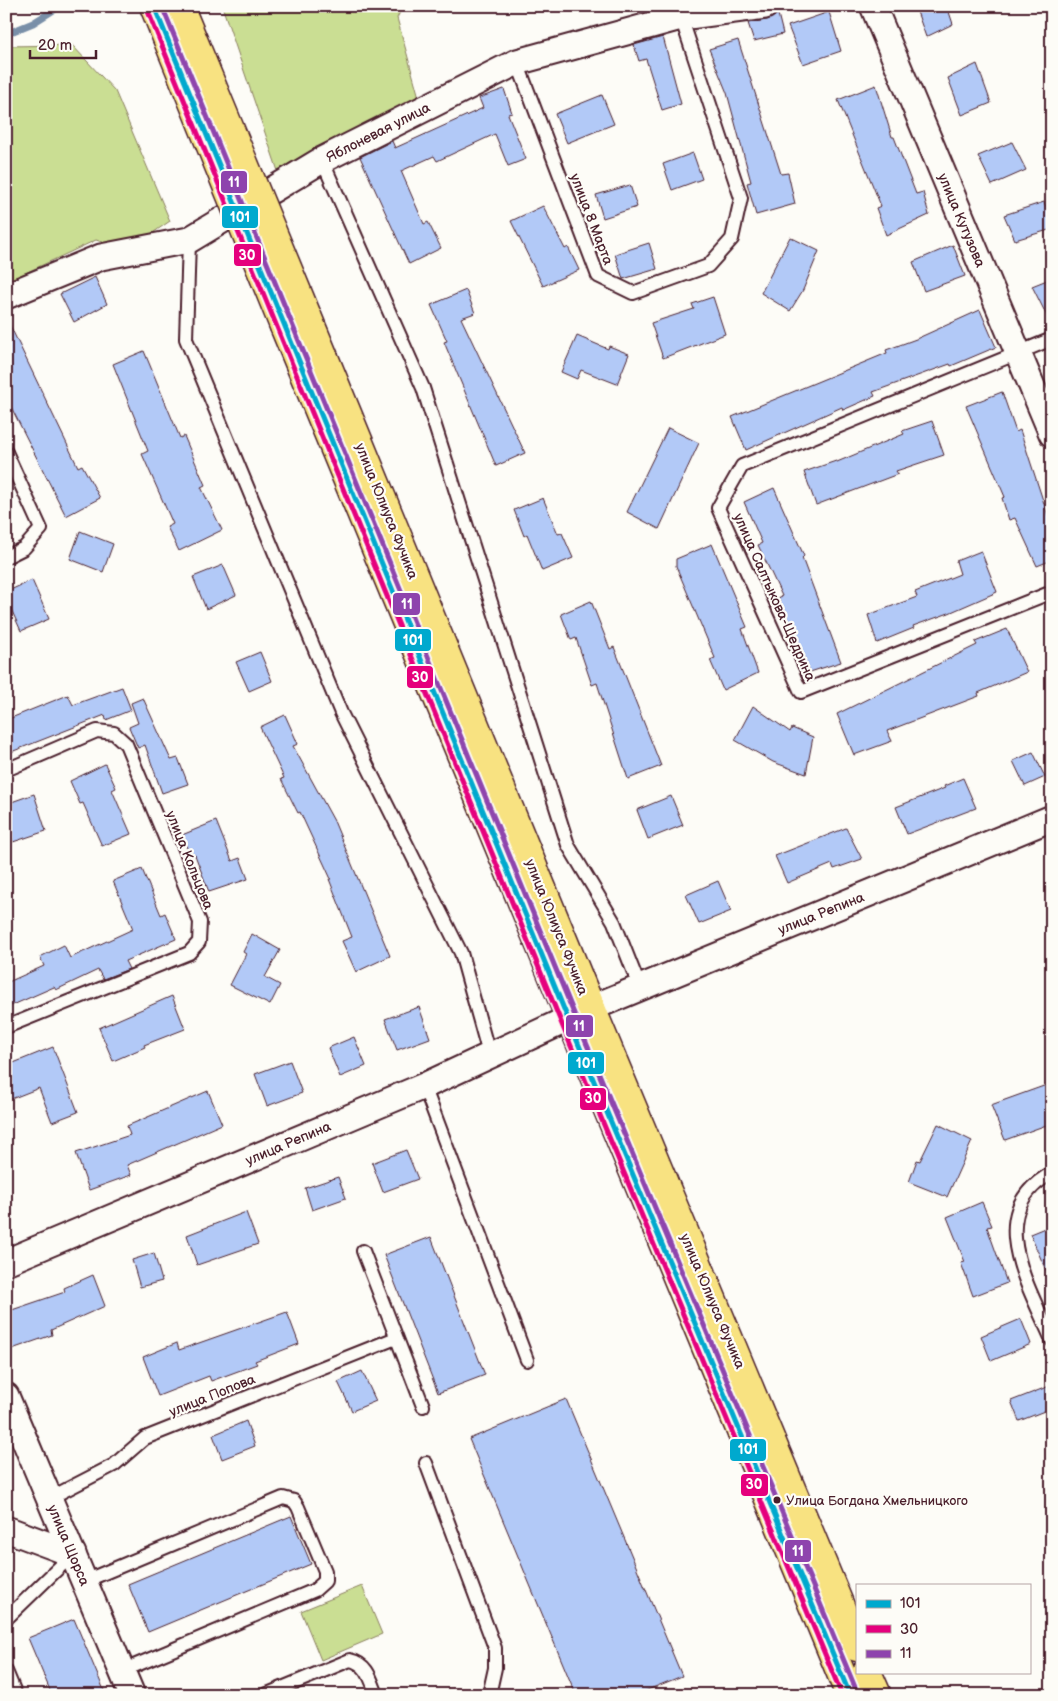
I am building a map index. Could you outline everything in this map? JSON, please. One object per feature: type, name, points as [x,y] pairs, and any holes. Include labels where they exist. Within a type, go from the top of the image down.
[{"type":"main road","points":[[154,6],[295,321]]},
{"type":"main road","points":[[179,6],[295,321]]},
{"type":"main road","name":"улица Юлиуса Фучика","points":[[295,321],[580,1014],[850,1695]]},
{"type":"main road","name":"улица Юлиуса Фучика","points":[[580,1014],[856,1645]]},
{"type":"main road","points":[[868,1674],[876,1695]]},
{"type":"street","name":"Яблоневая улица","points":[[6,296],[101,257],[189,240],[322,160],[518,62],[680,17],[764,6]]},
{"type":"street","name":"улица Кутузова","points":[[873,6],[1052,434]]},
{"type":"street","name":"улица Репина","points":[[6,1262],[424,1086],[489,1054],[640,988],[1052,818]]},
{"type":"street","name":"улица Щорса","points":[[6,1396],[132,1695]]},
{"type":"street","points":[[6,1529],[73,1554]]},
{"type":"lane","name":"улица 8 Марта","points":[[518,62],[598,276],[632,293],[708,266],[732,239],[741,198],[680,17]]},
{"type":"lane","points":[[322,160],[423,388],[568,845],[614,922],[640,988]]},
{"type":"lane","points":[[189,240],[186,339],[341,713],[461,953],[489,1054]]},
{"type":"lane","name":"улица Салтыкова-Щедрина","points":[[1052,338],[1018,354],[742,466],[718,508],[801,692],[1052,592]]},
{"type":"lane","points":[[6,452],[41,529],[24,548],[6,557]]},
{"type":"lane","name":"улица Кольцова","points":[[6,770],[97,731],[114,733],[126,744],[200,922],[200,942],[190,953],[6,1027]]},
{"type":"lane","points":[[424,1086],[527,1360]]},
{"type":"lane","points":[[1052,1172],[1031,1187],[1019,1204],[1014,1234],[1017,1258],[1052,1340]]},
{"type":"lane","points":[[363,1251],[423,1406]]},
{"type":"lane","name":"улица Попова","points":[[50,1498],[114,1465],[145,1438],[396,1338]]},
{"type":"lane","points":[[426,1463],[495,1648],[495,1668],[490,1695]]},
{"type":"lane","points":[[84,1581],[283,1498],[294,1501],[298,1507],[322,1563],[325,1572],[324,1581],[315,1590],[122,1671]]},
{"type":"lane","points":[[6,1619],[73,1554]]},
{"type":"lane","points":[[264,1695],[350,1660],[357,1662],[367,1670],[377,1695]]},
{"type":"lane","points":[[6,1671],[16,1695]]},
{"type":"green space","points":[[222,6],[403,6],[397,18],[420,101],[281,180]]},
{"type":"green space","points":[[72,45],[115,91],[170,221],[128,250],[96,240],[6,282],[6,46]]},
{"type":"green space","points":[[362,1586],[382,1634],[321,1660],[301,1611]]},
{"type":"building","points":[[915,6],[947,6],[953,24],[926,37]]},
{"type":"building","points":[[829,12],[841,51],[803,64],[788,26]]},
{"type":"building","points":[[778,14],[783,34],[754,41],[748,23],[767,20]]},
{"type":"building","points":[[663,37],[681,104],[662,110],[646,59],[639,61],[634,45]]},
{"type":"building","points":[[738,40],[781,174],[788,173],[795,204],[756,215],[747,183],[751,182],[727,93],[709,49]]},
{"type":"building","points":[[977,64],[991,103],[962,115],[948,78]]},
{"type":"building","points":[[876,85],[892,137],[894,137],[916,194],[923,192],[929,215],[886,235],[876,208],[881,206],[838,100]]},
{"type":"building","points":[[504,89],[512,113],[508,114],[526,159],[508,166],[495,134],[437,161],[434,156],[401,171],[424,224],[428,222],[441,248],[409,264],[360,157],[392,141],[395,148],[483,108],[479,98]]},
{"type":"building","points":[[602,95],[614,124],[567,143],[555,114]]},
{"type":"building","points":[[1012,142],[1026,170],[992,185],[978,156]]},
{"type":"building","points":[[693,153],[702,179],[672,190],[663,164]]},
{"type":"building","points":[[630,185],[637,207],[603,218],[596,195]]},
{"type":"building","points":[[1044,202],[1052,221],[1052,229],[1015,240],[1004,215]]},
{"type":"building","points":[[543,206],[565,249],[568,247],[579,270],[543,286],[511,221]]},
{"type":"building","points":[[790,237],[819,251],[803,290],[790,311],[761,293]]},
{"type":"building","points":[[649,243],[657,269],[623,279],[615,254]]},
{"type":"building","points":[[953,245],[965,276],[924,291],[913,262]]},
{"type":"building","points":[[95,277],[107,304],[74,322],[60,294]]},
{"type":"building","points":[[1052,278],[1052,326],[1032,286]]},
{"type":"building","points":[[466,290],[475,313],[461,318],[525,453],[496,466],[444,342],[447,341],[431,305]]},
{"type":"building","points":[[713,297],[725,334],[663,358],[651,323],[694,309],[692,304]]},
{"type":"building","points":[[980,310],[996,347],[951,366],[950,364],[873,392],[875,396],[843,410],[842,407],[746,450],[732,417],[887,353],[886,350],[916,339]]},
{"type":"building","points":[[6,317],[78,467],[82,465],[100,498],[66,516],[6,397]]},
{"type":"building","points":[[577,336],[608,349],[609,346],[629,354],[617,384],[581,370],[577,379],[561,372]]},
{"type":"building","points":[[144,351],[180,438],[184,436],[205,485],[201,487],[222,530],[179,551],[167,527],[173,524],[142,454],[148,451],[113,364]]},
{"type":"building","points":[[1002,392],[1016,432],[1020,430],[1052,528],[1052,560],[1037,566],[1015,518],[1009,520],[1002,498],[1005,497],[966,406]]},
{"type":"building","points":[[932,421],[944,455],[896,471],[898,474],[816,505],[804,472],[837,462],[904,434],[902,431]]},
{"type":"building","points":[[668,428],[699,443],[659,529],[627,512]]},
{"type":"building","points":[[774,488],[804,556],[802,558],[841,662],[810,672],[778,598],[782,596],[758,545],[762,543],[744,502]]},
{"type":"building","points":[[543,498],[558,534],[562,533],[573,558],[542,571],[527,534],[524,536],[514,510]]},
{"type":"building","points":[[80,531],[113,544],[103,572],[70,559]]},
{"type":"building","points":[[712,544],[747,627],[742,629],[758,673],[723,690],[710,660],[715,658],[676,566],[676,559]]},
{"type":"building","points":[[981,551],[997,592],[913,626],[914,628],[877,643],[868,615],[917,597],[915,592],[960,574],[956,561]]},
{"type":"building","points":[[223,565],[236,595],[206,609],[193,577]]},
{"type":"building","points":[[32,580],[49,619],[21,631],[6,598],[6,592]]},
{"type":"building","points":[[591,601],[610,649],[614,647],[661,766],[628,779],[597,683],[592,685],[576,638],[571,640],[561,614]]},
{"type":"building","points":[[1007,629],[1027,672],[978,693],[979,696],[887,731],[892,741],[854,755],[837,714],[977,645],[975,642]]},
{"type":"building","points":[[260,652],[272,681],[249,691],[236,662]]},
{"type":"building","points":[[122,687],[131,710],[106,720],[105,715],[6,754],[6,720],[68,695],[73,705]]},
{"type":"building","points":[[143,698],[171,760],[178,758],[188,784],[162,793],[145,745],[138,748],[129,727],[138,723],[131,703]]},
{"type":"building","points":[[753,706],[790,732],[792,728],[813,737],[806,774],[773,762],[735,740]]},
{"type":"building","points":[[285,715],[298,744],[293,746],[334,821],[390,956],[356,972],[342,941],[352,937],[329,879],[331,879],[300,812],[298,813],[281,779],[284,778],[260,727]]},
{"type":"building","points":[[1033,752],[1045,777],[1025,786],[1013,761]]},
{"type":"building","points":[[105,764],[116,788],[112,790],[131,834],[102,846],[83,803],[80,804],[70,781]]},
{"type":"building","points":[[963,778],[976,808],[907,834],[896,807],[945,788],[944,786]]},
{"type":"building","points":[[34,794],[46,831],[13,842],[6,822],[6,804]]},
{"type":"building","points":[[671,796],[683,825],[648,839],[637,810]]},
{"type":"building","points":[[216,821],[232,861],[240,858],[248,879],[209,892],[195,855],[190,856],[182,835]]},
{"type":"building","points":[[846,828],[862,859],[834,869],[832,864],[787,883],[775,856]]},
{"type":"building","points":[[142,869],[161,915],[165,913],[176,939],[125,961],[129,969],[103,979],[98,970],[56,990],[54,987],[6,1008],[6,983],[44,966],[40,957],[64,945],[70,958],[133,929],[113,881]]},
{"type":"building","points":[[718,881],[731,911],[699,924],[686,895]]},
{"type":"building","points":[[252,934],[280,950],[265,977],[280,985],[270,1005],[230,985],[246,954],[243,952]]},
{"type":"building","points":[[172,996],[185,1029],[144,1045],[145,1047],[113,1061],[99,1028]]},
{"type":"building","points":[[419,1007],[430,1038],[397,1050],[385,1019]]},
{"type":"building","points":[[354,1037],[366,1066],[340,1077],[328,1048]]},
{"type":"building","points":[[53,1047],[78,1112],[52,1122],[39,1088],[6,1101],[6,1066]]},
{"type":"building","points":[[290,1061],[302,1093],[267,1106],[255,1074]]},
{"type":"building","points":[[1052,1083],[1052,1123],[1005,1140],[991,1105]]},
{"type":"building","points":[[208,1091],[222,1124],[127,1165],[131,1175],[89,1190],[76,1153],[130,1135],[127,1126]]},
{"type":"building","points":[[938,1124],[972,1141],[947,1197],[909,1182],[917,1160],[920,1161]]},
{"type":"building","points":[[406,1150],[418,1179],[383,1192],[372,1163]]},
{"type":"building","points":[[338,1177],[346,1198],[312,1210],[305,1188]]},
{"type":"building","points":[[982,1202],[992,1226],[987,1227],[1007,1283],[973,1296],[961,1263],[965,1262],[947,1217]]},
{"type":"building","points":[[246,1212],[258,1244],[197,1265],[187,1235]]},
{"type":"building","points":[[1052,1225],[1052,1284],[1030,1234]]},
{"type":"building","points":[[431,1237],[485,1375],[438,1393],[384,1255]]},
{"type":"building","points":[[154,1253],[162,1281],[140,1287],[132,1260]]},
{"type":"building","points":[[93,1275],[105,1306],[51,1330],[52,1335],[12,1349],[6,1335],[6,1312],[65,1292],[64,1288]]},
{"type":"building","points":[[287,1312],[299,1344],[255,1361],[257,1364],[211,1381],[209,1376],[158,1396],[143,1357],[177,1343],[179,1350]]},
{"type":"building","points":[[1021,1319],[1031,1344],[991,1361],[981,1336]]},
{"type":"building","points":[[362,1371],[376,1401],[352,1411],[338,1382]]},
{"type":"building","points":[[1052,1385],[1052,1408],[1019,1421],[1011,1401]]},
{"type":"building","points":[[566,1399],[682,1676],[635,1695],[576,1695],[469,1439]]},
{"type":"building","points":[[246,1421],[255,1446],[222,1459],[213,1435]]},
{"type":"building","points":[[291,1516],[311,1564],[148,1632],[128,1584]]},
{"type":"building","points":[[74,1619],[106,1695],[52,1695],[28,1638]]},
{"type":"waterway","points":[[6,34],[33,23],[60,6]]},
{"type":"transit line","name":"101","points":[[154,6],[568,1019],[850,1695]]},
{"type":"transit line","name":"11","points":[[162,6],[575,1016],[857,1692]]},
{"type":"transit line","name":"30","points":[[147,9],[561,1022],[842,1695]]},
{"type":"place","name":"Улица Богдана Хмельницкого","points":[[777,1500]]}]
